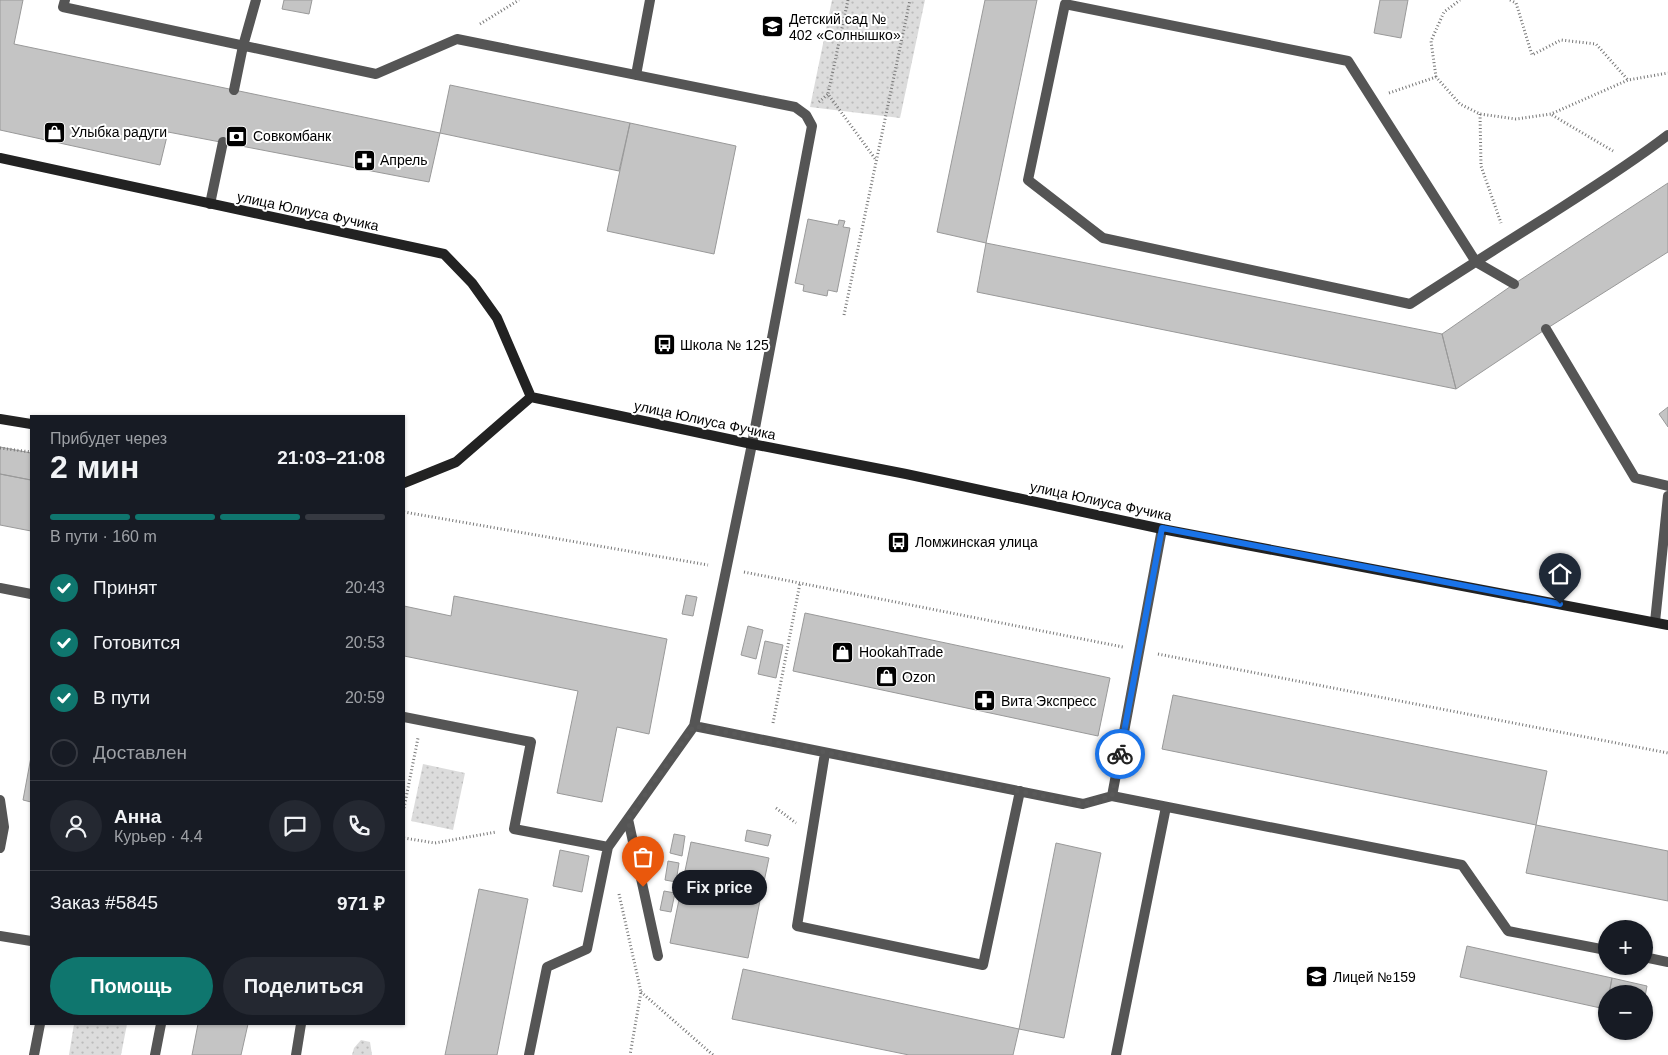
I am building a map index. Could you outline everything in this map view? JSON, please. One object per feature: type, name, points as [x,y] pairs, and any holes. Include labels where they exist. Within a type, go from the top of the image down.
[{"type":"main road","name":"улица Юлиуса Фучика","points":[[0,158],[444,254],[472,283],[497,318],[530,398],[1162,528],[1668,625]]},
{"type":"main road","points":[[405,483],[456,462],[530,398]]},
{"type":"main road","points":[[0,419],[30,424]]},
{"type":"lane","points":[[65,0],[63,8],[376,74],[457,39],[795,107],[806,115],[812,126],[752,444],[694,726],[608,847],[587,949],[547,967],[529,1055]]},
{"type":"lane","points":[[234,90],[243,46],[256,0]]},
{"type":"lane","points":[[636,75],[650,0]]},
{"type":"lane","points":[[1514,284],[1476,262],[1348,61],[1065,4],[1028,180],[1103,238],[1410,304],[1476,262],[1508,241],[1632,162],[1668,135]]},
{"type":"lane","points":[[210,204],[223,142]]},
{"type":"lane","points":[[1546,329],[1634,478],[1668,486]]},
{"type":"lane","points":[[1655,622],[1668,496]]},
{"type":"lane","points":[[1112,796],[1162,528]]},
{"type":"lane","points":[[0,588],[30,594]]},
{"type":"lane","points":[[405,717],[531,742],[514,829],[608,847]]},
{"type":"lane","points":[[694,726],[1083,804],[1112,796],[1462,865],[1508,931],[1598,948]]},
{"type":"lane","points":[[825,752],[797,926],[983,965],[1020,791]]},
{"type":"lane","points":[[0,800],[4,827],[0,848]]},
{"type":"lane","points":[[1116,1055],[1166,807]]},
{"type":"lane","points":[[628,819],[658,956]]},
{"type":"lane","points":[[0,936],[30,941]]},
{"type":"lane","points":[[1653,959],[1668,962]]},
{"type":"lane","points":[[34,1055],[40,1025]]},
{"type":"lane","points":[[155,1055],[161,1025]]},
{"type":"lane","points":[[296,1055],[301,1025]]},
{"type":"path","points":[[457,39],[518,0]]},
{"type":"path","points":[[848,0],[828,94],[876,161]]},
{"type":"path","points":[[844,315],[910,0]]},
{"type":"path","points":[[1460,0],[1444,12],[1431,41],[1436,77],[1460,104],[1480,114],[1516,119],[1551,114],[1628,80],[1668,73]]},
{"type":"path","points":[[1510,0],[1516,3],[1532,55],[1561,40],[1596,44],[1628,80]]},
{"type":"path","points":[[1372,98],[1436,77]]},
{"type":"path","points":[[1480,114],[1481,166],[1508,241]]},
{"type":"path","points":[[1551,114],[1632,162]]},
{"type":"path","points":[[0,448],[30,452]]},
{"type":"path","points":[[405,512],[726,568],[1668,753]]},
{"type":"path","points":[[769,741],[800,583]]},
{"type":"path","points":[[405,803],[422,720]]},
{"type":"path","points":[[405,838],[435,843],[514,829]]},
{"type":"path","points":[[617,886],[641,992],[630,1055]]},
{"type":"path","points":[[641,992],[713,1055]]},
{"type":"shaded area","points":[[832,0],[925,0],[900,118],[810,107]]},
{"type":"shaded area","points":[[423,764],[465,773],[453,830],[411,821]]},
{"type":"shaded area","points":[[74,1025],[127,1025],[121,1055],[69,1055]]},
{"type":"shaded area","points":[[361,1040],[370,1042],[372,1055],[352,1055],[354,1048]]},
{"type":"building","points":[[0,0],[23,0],[14,44],[440,133],[429,182],[168,132],[160,165],[0,130]]},
{"type":"building","points":[[284,0],[312,0],[309,14],[282,9]]},
{"type":"building","points":[[985,0],[1037,0],[986,243],[937,232]]},
{"type":"building","points":[[1380,0],[1408,0],[1401,38],[1374,33]]},
{"type":"building","points":[[450,85],[630,123],[619,171],[440,133]]},
{"type":"building","points":[[630,123],[736,146],[714,254],[607,231]]},
{"type":"building","points":[[1668,183],[1668,252],[1546,329],[1456,389],[1442,334],[1514,284]]},
{"type":"building","points":[[808,219],[838,225],[839,220],[845,221],[843,227],[850,228],[837,292],[828,290],[827,296],[803,291],[804,285],[795,283]]},
{"type":"building","points":[[986,243],[1442,334],[1456,389],[977,292]]},
{"type":"building","points":[[1668,407],[1668,427],[1659,414]]},
{"type":"building","points":[[0,447],[30,453],[30,480],[0,474]]},
{"type":"building","points":[[0,474],[30,480],[30,531],[0,525]]},
{"type":"building","points":[[686,595],[697,597],[693,616],[682,614]]},
{"type":"building","points":[[454,596],[667,639],[649,734],[617,727],[602,802],[557,793],[578,691],[405,656],[405,606],[451,616]]},
{"type":"building","points":[[805,613],[1110,678],[1098,736],[793,671]]},
{"type":"building","points":[[748,626],[763,630],[756,659],[741,655]]},
{"type":"building","points":[[765,641],[783,645],[776,678],[758,674]]},
{"type":"building","points":[[1173,695],[1547,771],[1536,825],[1162,749]]},
{"type":"building","points":[[30,762],[30,802],[23,800]]},
{"type":"building","points":[[1536,825],[1668,851],[1668,901],[1526,873]]},
{"type":"building","points":[[747,830],[771,835],[768,846],[745,841]]},
{"type":"building","points":[[674,834],[685,836],[682,856],[670,853]]},
{"type":"building","points":[[691,842],[769,858],[748,958],[670,943]]},
{"type":"building","points":[[1056,843],[1101,853],[1064,1038],[1019,1029]]},
{"type":"building","points":[[560,850],[589,856],[582,892],[553,886]]},
{"type":"building","points":[[668,861],[679,863],[676,882],[665,880]]},
{"type":"building","points":[[479,889],[528,899],[497,1055],[445,1055]]},
{"type":"building","points":[[664,891],[675,893],[671,912],[660,910]]},
{"type":"building","points":[[1467,946],[1612,978],[1611,985],[1598,985],[1598,1007],[1460,977]]},
{"type":"building","points":[[743,969],[1019,1029],[1013,1055],[909,1055],[732,1019]]},
{"type":"building","points":[[1612,978],[1643,985],[1611,985]]},
{"type":"building","points":[[198,1025],[248,1025],[241,1055],[192,1055]]},
{"type":"way so far","points":[[643,887],[628,819],[694,726],[1083,804],[1112,796],[1120,754]]},
{"type":"place","name":"Детский сад № 402 «Солнышко»","points":[[773,27]]},
{"type":"place","name":"Улыбка радуги","points":[[55,132]]},
{"type":"place","name":"Совкомбанк","points":[[237,136]]},
{"type":"place","name":"Апрель","points":[[364,160]]},
{"type":"place","name":"Школа № 125","points":[[664,345]]},
{"type":"place","name":"Ломжинская улица","points":[[899,542]]},
{"type":"place","name":"HookahTrade","points":[[843,652]]},
{"type":"place","name":"Ozon","points":[[886,677]]},
{"type":"place","name":"Вита Экспресс","points":[[985,701]]},
{"type":"place","name":"Fix price","points":[[643,887]]},
{"type":"place","name":"Лицей №159","points":[[1317,977]]},
{"type":"route","points":[[1120,754],[1162,528],[1560,604]]}]
